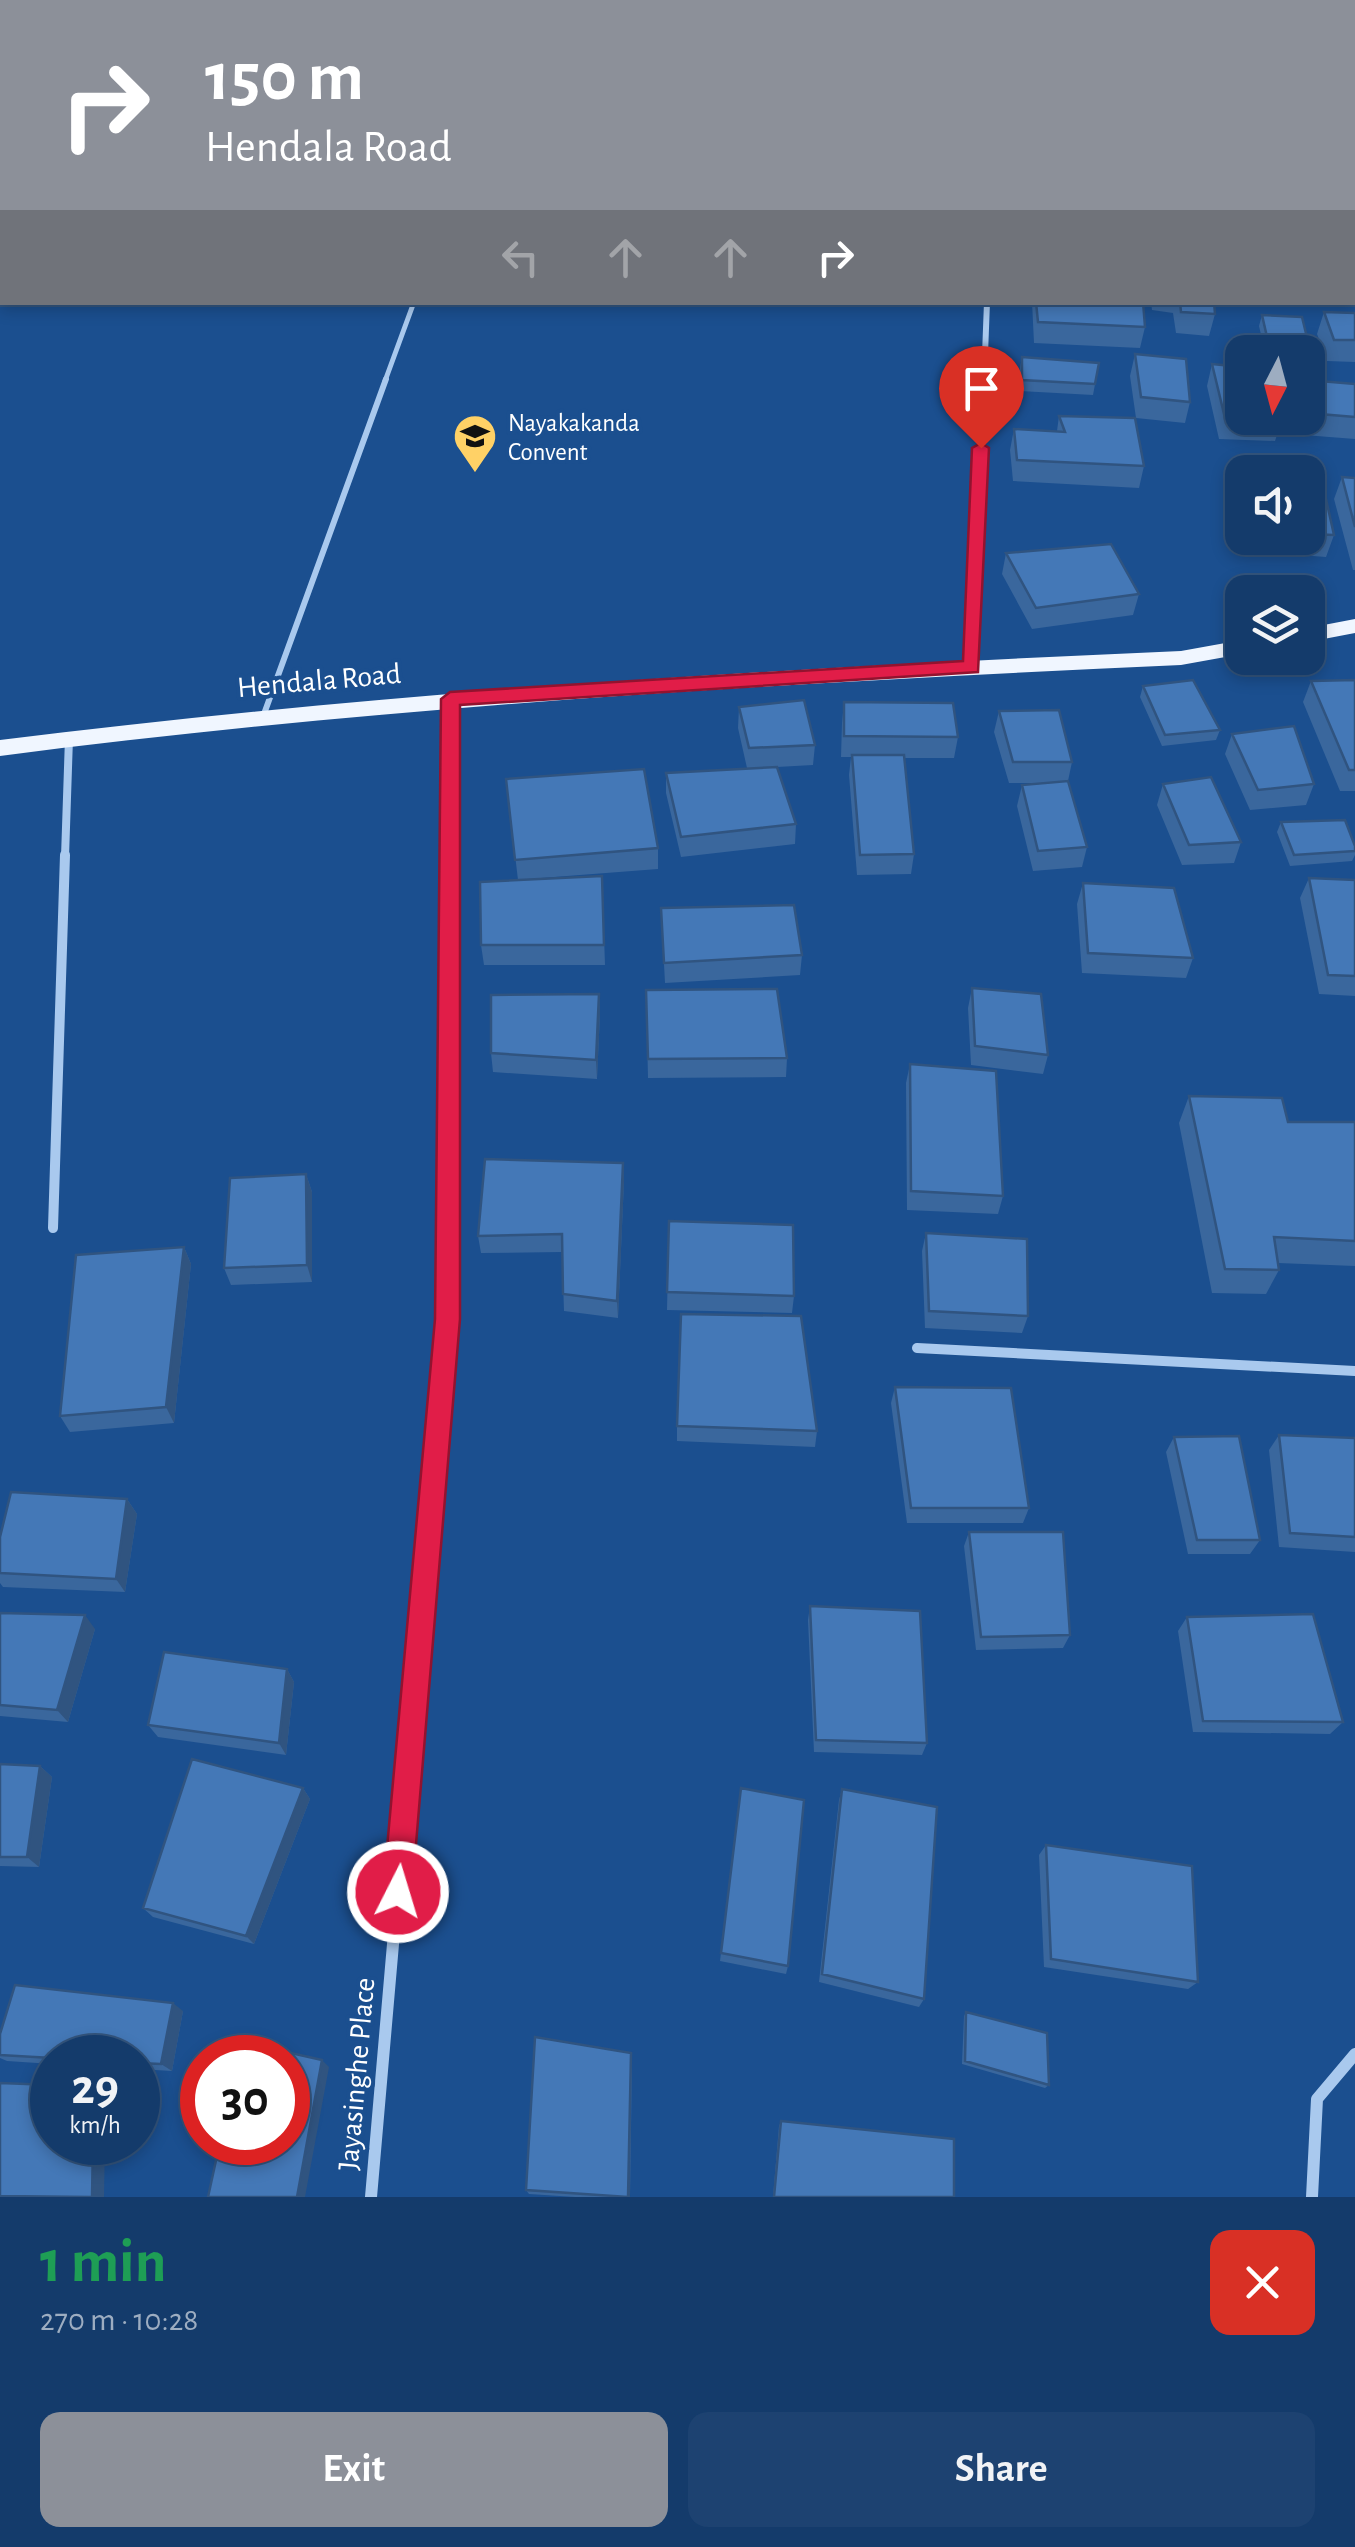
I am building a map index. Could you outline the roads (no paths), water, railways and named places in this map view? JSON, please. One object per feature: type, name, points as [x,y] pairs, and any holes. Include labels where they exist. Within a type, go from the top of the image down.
[{"type":"main road","points":[[1325,632],[1355,626]]},
{"type":"main road","name":"Hendala Road","points":[[0,748],[264,714],[450,699],[1181,658],[1225,650]]},
{"type":"street","points":[[972,667],[987,305]]},
{"type":"street","name":"Jayasinghe Place","points":[[371,2197],[448,1319],[450,699]]},
{"type":"street","points":[[53,1228],[69,738]]},
{"type":"street","points":[[916,1348],[1355,1372]]},
{"type":"street","points":[[1312,2197],[1317,2100],[1355,2054]]},
{"type":"lane","points":[[264,714],[413,305]]},
{"type":"place","name":"Nayakakanda Convent","points":[[475,474]]}]
